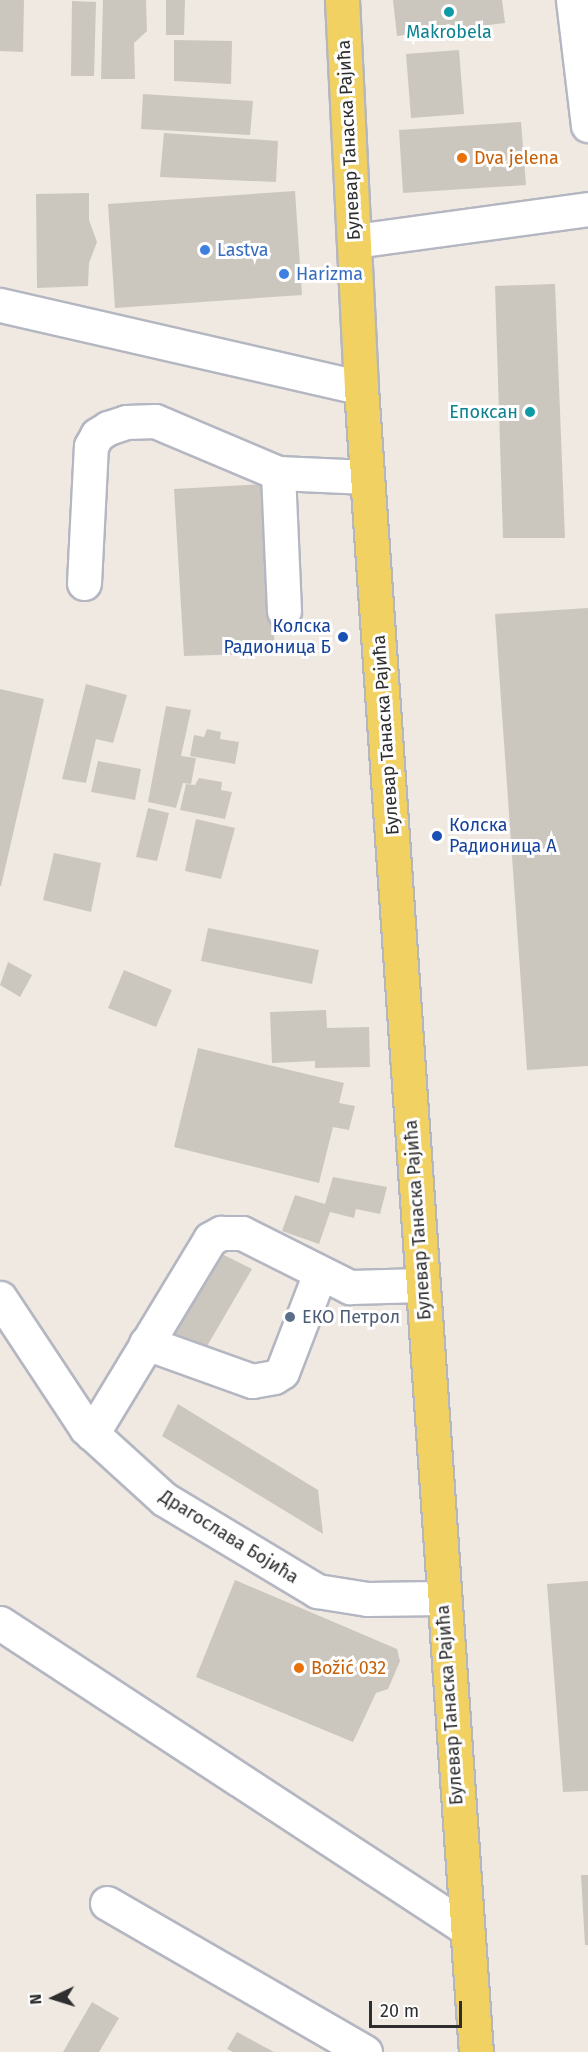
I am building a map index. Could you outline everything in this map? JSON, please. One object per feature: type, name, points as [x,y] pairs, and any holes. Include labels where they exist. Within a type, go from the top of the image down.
[{"type":"main road","name":"Булевар Танаска Рајића","points":[[342,0],[361,388],[442,1598],[476,2052]]},
{"type":"street","points":[[573,0],[588,125]]},
{"type":"street","points":[[355,241],[588,209]]},
{"type":"street","points":[[0,305],[361,388]]},
{"type":"street","points":[[84,583],[91,446],[108,428],[126,422],[155,421],[278,473],[368,477]]},
{"type":"street","points":[[278,473],[284,611]]},
{"type":"street","points":[[92,1434],[210,1239],[221,1233],[242,1233],[350,1287],[422,1285]]},
{"type":"street","points":[[146,1343],[252,1381],[274,1377],[282,1372],[320,1273]]},
{"type":"street","name":"Драгослава Бојића","points":[[0,1298],[92,1434],[164,1499],[317,1591],[367,1599],[442,1598]]},
{"type":"street","points":[[0,1623],[466,1928]]},
{"type":"street","points":[[107,1903],[365,2052]]},
{"type":"building","points":[[0,0],[24,0],[23,52],[0,51]]},
{"type":"building","points":[[103,0],[146,0],[147,31],[134,43],[135,79],[101,79]]},
{"type":"building","points":[[166,0],[185,0],[184,35],[166,35]]},
{"type":"building","name":"Makrobela","points":[[393,0],[502,0],[505,23],[397,36]]},
{"type":"building","points":[[72,1],[96,2],[94,76],[71,76]]},
{"type":"building","points":[[174,40],[232,41],[231,84],[174,81]]},
{"type":"building","points":[[459,50],[464,114],[411,118],[406,54]]},
{"type":"building","points":[[143,94],[253,101],[250,135],[141,129]]},
{"type":"building","name":"Dva jelena","points":[[521,122],[526,185],[403,193],[399,130]]},
{"type":"building","points":[[164,133],[278,141],[276,182],[160,177]]},
{"type":"building","name":"Lastva","points":[[295,191],[302,295],[115,308],[108,204]]},
{"type":"building","points":[[89,193],[89,220],[97,242],[89,263],[88,286],[37,288],[36,194]]},
{"type":"building","name":"Епоксан","points":[[555,284],[565,538],[503,538],[495,286]]},
{"type":"building","points":[[266,484],[275,653],[184,656],[174,489]]},
{"type":"building","points":[[588,608],[588,1066],[527,1070],[495,614]]},
{"type":"building","points":[[86,684],[127,695],[113,743],[96,739],[86,783],[62,779]]},
{"type":"building","points":[[0,689],[44,699],[1,886],[0,886]]},
{"type":"building","points":[[166,706],[191,710],[181,756],[196,758],[191,784],[183,783],[176,808],[148,802]]},
{"type":"building","points":[[207,729],[221,732],[220,739],[239,742],[235,764],[190,756],[194,735],[204,737]]},
{"type":"building","points":[[98,761],[141,769],[135,800],[91,792]]},
{"type":"building","points":[[199,778],[222,782],[221,790],[232,792],[225,819],[180,810],[186,784],[195,785]]},
{"type":"building","points":[[148,808],[169,813],[157,861],[136,857]]},
{"type":"building","points":[[196,819],[235,828],[221,879],[185,871]]},
{"type":"building","points":[[54,853],[101,863],[91,912],[43,900]]},
{"type":"building","points":[[208,928],[319,950],[312,984],[201,961]]},
{"type":"building","points":[[8,962],[32,975],[20,997],[0,985]]},
{"type":"building","points":[[124,970],[172,990],[156,1027],[108,1008]]},
{"type":"building","points":[[326,1010],[327,1028],[369,1027],[370,1067],[315,1068],[315,1061],[272,1063],[270,1012]]},
{"type":"building","points":[[198,1048],[344,1083],[339,1103],[355,1106],[349,1130],[333,1127],[319,1183],[174,1147]]},
{"type":"building","points":[[333,1177],[387,1187],[380,1214],[356,1209],[354,1218],[330,1212],[319,1244],[282,1231],[295,1195],[325,1204]]},
{"type":"building","points":[[212,1249],[252,1269],[203,1353],[164,1333]]},
{"type":"building","points":[[178,1404],[318,1490],[323,1534],[162,1436]]},
{"type":"building","name":"Božić 032","points":[[235,1580],[397,1649],[400,1661],[388,1689],[376,1693],[353,1742],[196,1677]]},
{"type":"building","points":[[588,1581],[588,1791],[563,1792],[547,1584]]},
{"type":"building","points":[[581,1875],[588,1875],[588,1945],[585,1945]]},
{"type":"building","points":[[92,2002],[119,2018],[99,2052],[63,2052]]},
{"type":"building","points":[[237,2032],[274,2052],[233,2052],[227,2049]]},
{"type":"place","name":"Makrobela","points":[[449,12]]},
{"type":"place","name":"Dva jelena","points":[[462,158]]},
{"type":"place","name":"Lastva","points":[[205,250]]},
{"type":"place","name":"Harizma","points":[[284,274]]},
{"type":"place","name":"Епоксан","points":[[530,412]]},
{"type":"place","name":"Колска Радионица Б","points":[[343,637]]},
{"type":"place","name":"Колска Радионица А","points":[[437,836]]},
{"type":"place","name":"ЕКО Петрол","points":[[290,1317]]},
{"type":"place","name":"Božić 032","points":[[299,1668]]}]
